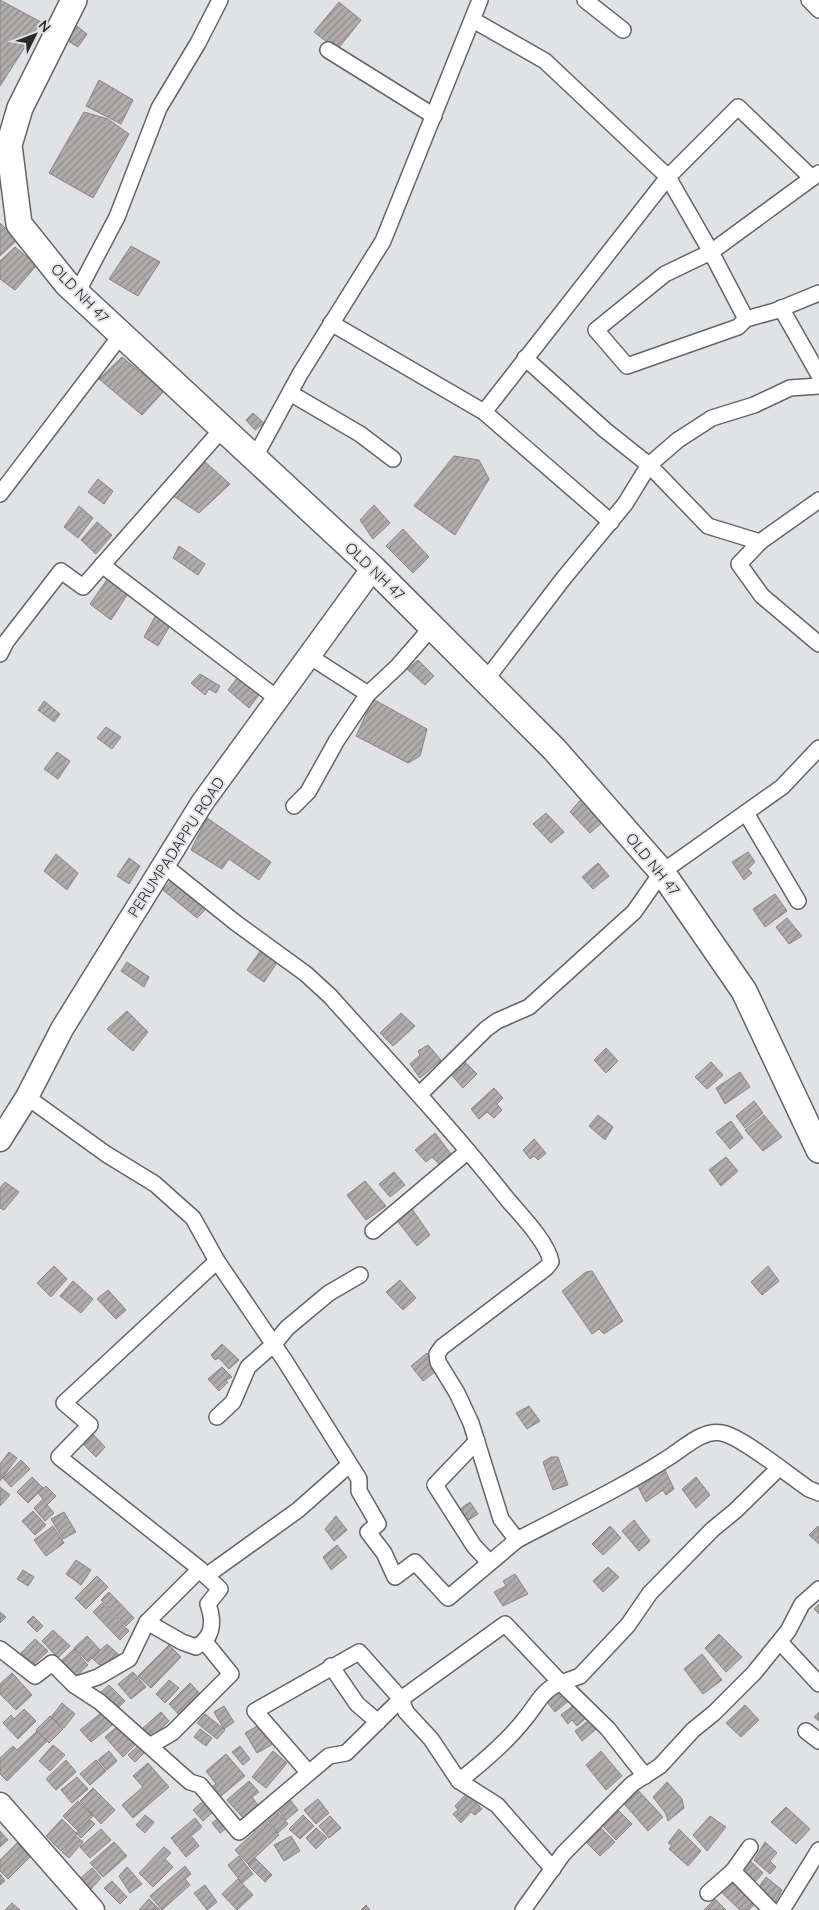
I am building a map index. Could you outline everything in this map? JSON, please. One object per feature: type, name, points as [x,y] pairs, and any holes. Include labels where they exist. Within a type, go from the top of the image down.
[{"type":"main road","name":"OLD NH 47","points":[[74,0],[4,141],[5,174],[19,224],[77,293],[373,568],[554,749],[662,872],[744,991],[819,1150]]},
{"type":"main road","name":"PERUMPADAPPU ROAD","points":[[0,1140],[27,1097],[62,1029],[131,915],[165,866],[202,803],[373,568]]},
{"type":"main road","points":[[0,1804],[93,1910]]},
{"type":"street","points":[[77,293],[117,217],[159,108],[198,43],[220,0]]},
{"type":"street","points":[[254,458],[331,323],[383,241],[480,0]]},
{"type":"street","points":[[585,0],[622,30]]},
{"type":"street","points":[[809,0],[819,10]]},
{"type":"street","points":[[473,20],[545,61],[668,177],[711,252],[746,319]]},
{"type":"street","points":[[328,50],[434,116]]},
{"type":"street","points":[[484,412],[668,177],[738,107],[816,175],[711,252],[664,274],[596,330],[627,366],[738,327],[746,319],[819,293]]},
{"type":"street","points":[[781,308],[819,375]]},
{"type":"street","points":[[331,323],[484,412],[611,522]]},
{"type":"street","points":[[0,494],[121,335]]},
{"type":"street","points":[[525,358],[605,430],[649,465],[708,526],[760,542]]},
{"type":"street","points":[[485,681],[563,579],[625,504],[649,465],[678,440],[712,418],[754,406],[790,388],[819,386]]},
{"type":"street","points":[[290,393],[360,434],[393,459]]},
{"type":"street","points":[[0,654],[6,642],[60,571],[83,587],[223,428]]},
{"type":"street","points":[[819,500],[760,542],[739,564],[762,596],[819,644]]},
{"type":"street","points":[[102,565],[278,699]]},
{"type":"street","points":[[294,806],[308,792],[337,740],[368,694],[398,666],[432,627]]},
{"type":"street","points":[[308,656],[368,694]]},
{"type":"street","points":[[419,1095],[486,1029],[497,1021],[530,1007],[634,912],[662,872],[782,787],[819,748]]},
{"type":"street","points":[[746,813],[798,901]]},
{"type":"street","points":[[165,866],[236,923],[306,974],[330,996],[468,1151],[540,1239],[550,1256],[551,1262],[510,1297],[442,1347],[436,1354],[438,1362],[457,1392],[477,1441],[501,1518],[517,1540]]},
{"type":"street","points":[[27,1097],[106,1154],[155,1184],[193,1218],[217,1261],[258,1325],[274,1344],[359,1479],[359,1491],[378,1524],[368,1532],[384,1553],[394,1577],[415,1562],[448,1598],[517,1540],[574,1512],[654,1467],[707,1433],[723,1433],[740,1441],[809,1489],[819,1493]]},
{"type":"street","points":[[372,1231],[468,1151]]},
{"type":"street","points":[[147,1622],[182,1642],[196,1647],[205,1642],[210,1634],[213,1618],[208,1604],[220,1589],[203,1572],[59,1457],[90,1425],[64,1403],[217,1261]]},
{"type":"street","points":[[217,1417],[233,1402],[248,1367],[274,1344],[302,1313],[328,1292],[360,1275]]},
{"type":"street","points":[[477,1441],[435,1485],[474,1546],[489,1562]]},
{"type":"street","points":[[74,1685],[98,1676],[129,1659],[147,1622],[203,1572],[298,1510],[350,1465]]},
{"type":"street","points":[[459,1781],[477,1767],[524,1721],[549,1687],[580,1676],[628,1625],[650,1593],[713,1529],[735,1511],[779,1468]]},
{"type":"street","points":[[523,1910],[563,1854],[625,1791],[660,1766],[754,1672],[788,1631],[802,1604],[819,1589]]},
{"type":"street","points":[[0,1649],[34,1676],[52,1663],[74,1685],[100,1702],[151,1745],[190,1782],[200,1784],[239,1832],[328,1756],[346,1753],[401,1699],[505,1624],[608,1729],[645,1776]]},
{"type":"street","points":[[151,1745],[172,1733],[231,1674],[205,1642]]},
{"type":"street","points":[[780,1642],[819,1684]]},
{"type":"street","points":[[308,1772],[255,1711],[331,1666],[359,1652],[401,1699],[406,1712],[431,1739],[459,1781],[497,1805],[553,1869]]},
{"type":"street","points":[[331,1666],[357,1704],[378,1722]]},
{"type":"street","points":[[806,1731],[819,1741]]},
{"type":"street","points":[[708,1893],[733,1871],[750,1847]]},
{"type":"street","points":[[782,1910],[819,1850]]},
{"type":"street","points":[[733,1871],[772,1910]]},
{"type":"building","points":[[0,0],[41,22],[0,86]]},
{"type":"building","points":[[339,2],[361,20],[337,50],[314,32]]},
{"type":"building","points":[[72,22],[87,34],[78,47],[63,38]]},
{"type":"building","points":[[99,80],[133,100],[121,124],[86,106]]},
{"type":"building","points":[[84,112],[108,119],[129,134],[93,198],[49,173]]},
{"type":"building","points":[[0,223],[17,240],[0,256]]},
{"type":"building","points":[[131,246],[160,262],[138,296],[109,279]]},
{"type":"building","points":[[15,247],[37,265],[15,290],[0,279],[0,261]]},
{"type":"building","points":[[122,357],[164,391],[142,415],[99,379]]},
{"type":"building","points":[[253,413],[264,423],[255,430],[246,420]]},
{"type":"building","points":[[454,456],[479,460],[489,479],[455,535],[414,506]]},
{"type":"building","points":[[204,461],[230,484],[199,513],[172,495]]},
{"type":"building","points":[[98,479],[113,491],[104,504],[88,492]]},
{"type":"building","points":[[374,505],[390,523],[373,539],[360,520]]},
{"type":"building","points":[[79,506],[93,518],[78,538],[64,527]]},
{"type":"building","points":[[97,522],[112,535],[96,554],[81,540]]},
{"type":"building","points":[[403,529],[429,557],[413,573],[386,546]]},
{"type":"building","points":[[179,546],[205,564],[198,575],[173,558]]},
{"type":"building","points":[[111,574],[131,589],[111,620],[90,604]]},
{"type":"building","points":[[158,611],[174,619],[158,646],[144,637]]},
{"type":"building","points":[[418,660],[434,676],[425,685],[407,669]]},
{"type":"building","points":[[200,674],[220,686],[216,693],[209,689],[205,695],[191,683]]},
{"type":"building","points":[[237,678],[259,695],[249,708],[228,690]]},
{"type":"building","points":[[373,699],[427,729],[420,756],[408,763],[356,736]]},
{"type":"building","points":[[44,701],[60,714],[54,722],[38,710]]},
{"type":"building","points":[[106,727],[121,737],[112,749],[97,738]]},
{"type":"building","points":[[57,752],[70,761],[58,779],[44,769]]},
{"type":"building","points":[[583,797],[605,820],[590,833],[570,812]]},
{"type":"building","points":[[546,813],[564,832],[551,843],[533,824]]},
{"type":"building","points":[[207,818],[271,862],[259,880],[229,859],[222,869],[191,850]]},
{"type":"building","points":[[748,852],[755,862],[748,869],[752,873],[744,880],[732,862]]},
{"type":"building","points":[[56,854],[78,873],[67,890],[44,871]]},
{"type":"building","points":[[129,858],[140,866],[129,884],[117,876]]},
{"type":"building","points":[[598,863],[609,876],[593,889],[582,877]]},
{"type":"building","points":[[175,876],[209,906],[197,918],[163,890]]},
{"type":"building","points":[[775,894],[787,911],[765,927],[753,909]]},
{"type":"building","points":[[787,918],[802,936],[789,944],[776,927]]},
{"type":"building","points":[[263,947],[279,960],[264,982],[247,970]]},
{"type":"building","points":[[127,962],[149,977],[144,987],[121,971]]},
{"type":"building","points":[[127,1011],[148,1032],[133,1051],[107,1029]]},
{"type":"building","points":[[401,1013],[415,1026],[393,1046],[380,1033]]},
{"type":"building","points":[[428,1045],[441,1060],[420,1078],[410,1064],[420,1055],[418,1051]]},
{"type":"building","points":[[606,1048],[618,1061],[606,1073],[594,1060]]},
{"type":"building","points":[[461,1058],[477,1074],[463,1088],[447,1070]]},
{"type":"building","points":[[711,1062],[723,1075],[707,1089],[695,1077]]},
{"type":"building","points":[[740,1072],[750,1087],[725,1104],[716,1088]]},
{"type":"building","points":[[494,1088],[503,1098],[497,1104],[502,1110],[494,1118],[487,1112],[479,1119],[471,1109]]},
{"type":"building","points":[[754,1101],[763,1113],[745,1128],[736,1116]]},
{"type":"building","points":[[598,1115],[613,1127],[605,1140],[589,1126]]},
{"type":"building","points":[[764,1115],[782,1137],[763,1151],[745,1130]]},
{"type":"building","points":[[731,1121],[743,1138],[730,1149],[716,1132]]},
{"type":"building","points":[[435,1133],[451,1154],[439,1164],[432,1157],[426,1162],[415,1150]]},
{"type":"building","points":[[534,1139],[546,1153],[538,1160],[534,1156],[530,1159],[523,1150]]},
{"type":"building","points":[[726,1157],[738,1171],[721,1186],[709,1170]]},
{"type":"building","points":[[394,1172],[405,1185],[390,1197],[379,1184]]},
{"type":"building","points":[[365,1181],[386,1206],[366,1220],[347,1195]]},
{"type":"building","points":[[5,1182],[19,1192],[4,1210],[0,1208],[0,1188]]},
{"type":"building","points":[[410,1206],[430,1235],[417,1246],[395,1218]]},
{"type":"building","points":[[54,1266],[67,1279],[51,1297],[37,1283]]},
{"type":"building","points":[[768,1266],[779,1281],[762,1295],[751,1282]]},
{"type":"building","points":[[592,1271],[623,1321],[604,1334],[599,1329],[592,1334],[562,1291],[586,1272]]},
{"type":"building","points":[[400,1280],[416,1298],[403,1310],[386,1292]]},
{"type":"building","points":[[73,1281],[93,1299],[81,1313],[60,1296]]},
{"type":"building","points":[[108,1290],[126,1310],[116,1319],[97,1299]]},
{"type":"building","points":[[222,1344],[239,1360],[229,1369],[219,1358],[215,1360],[211,1355]]},
{"type":"building","points":[[427,1353],[439,1369],[423,1381],[411,1366]]},
{"type":"building","points":[[222,1367],[232,1377],[226,1380],[228,1382],[219,1391],[208,1379]]},
{"type":"building","points":[[529,1406],[540,1421],[527,1429],[516,1413]]},
{"type":"building","points":[[92,1433],[105,1447],[96,1457],[82,1443]]},
{"type":"building","points":[[9,1452],[17,1458],[0,1481],[0,1464]]},
{"type":"building","points":[[551,1457],[558,1457],[568,1485],[553,1490],[543,1462]]},
{"type":"building","points":[[21,1460],[30,1469],[11,1487],[3,1478]]},
{"type":"building","points":[[664,1468],[674,1489],[666,1495],[663,1490],[646,1502],[635,1481]]},
{"type":"building","points":[[32,1477],[43,1488],[28,1503],[17,1492]]},
{"type":"building","points":[[696,1477],[710,1495],[696,1508],[682,1489]]},
{"type":"building","points":[[46,1486],[56,1496],[47,1505],[54,1513],[45,1521],[34,1508],[43,1499],[38,1493]]},
{"type":"building","points":[[0,1487],[10,1495],[0,1506]]},
{"type":"building","points":[[470,1502],[478,1514],[467,1521],[460,1509]]},
{"type":"building","points":[[33,1511],[46,1525],[35,1535],[22,1521]]},
{"type":"building","points":[[64,1512],[76,1532],[63,1539],[51,1519]]},
{"type":"building","points":[[336,1516],[347,1530],[334,1541],[325,1529]]},
{"type":"building","points":[[634,1520],[650,1541],[639,1551],[622,1531]]},
{"type":"building","points":[[53,1526],[64,1543],[46,1556],[34,1540]]},
{"type":"building","points":[[610,1526],[621,1538],[603,1555],[592,1544]]},
{"type":"building","points":[[818,1526],[819,1528],[819,1544],[809,1535]]},
{"type":"building","points":[[337,1545],[347,1557],[331,1570],[323,1557]]},
{"type":"building","points":[[76,1560],[91,1570],[81,1585],[66,1574]]},
{"type":"building","points":[[608,1567],[619,1577],[603,1592],[593,1581]]},
{"type":"building","points":[[23,1570],[34,1577],[28,1586],[17,1579]]},
{"type":"building","points":[[515,1574],[528,1594],[503,1606],[494,1592],[506,1586],[503,1581]]},
{"type":"building","points":[[97,1576],[108,1587],[86,1609],[75,1598]]},
{"type":"building","points":[[109,1592],[134,1618],[126,1626],[101,1600]]},
{"type":"building","points":[[102,1603],[129,1631],[120,1640],[93,1612]]},
{"type":"building","points":[[819,1604],[819,1614],[814,1609]]},
{"type":"building","points":[[0,1612],[6,1617],[0,1623]]},
{"type":"building","points":[[33,1616],[43,1626],[37,1632],[27,1622]]},
{"type":"building","points":[[53,1630],[70,1646],[58,1658],[42,1641]]},
{"type":"building","points":[[719,1634],[742,1657],[726,1672],[705,1648]]},
{"type":"building","points":[[87,1636],[100,1650],[88,1662],[74,1648]]},
{"type":"building","points":[[35,1639],[48,1651],[33,1665],[21,1653]]},
{"type":"building","points":[[107,1644],[120,1656],[105,1670],[92,1658]]},
{"type":"building","points":[[169,1645],[181,1657],[151,1688],[138,1676]]},
{"type":"building","points":[[74,1649],[88,1665],[72,1680],[58,1664]]},
{"type":"building","points":[[702,1654],[722,1680],[703,1694],[684,1669]]},
{"type":"building","points":[[133,1672],[146,1687],[131,1699],[118,1684]]},
{"type":"building","points":[[12,1673],[32,1695],[16,1710],[0,1694],[0,1684]]},
{"type":"building","points":[[169,1680],[179,1688],[165,1703],[156,1694]]},
{"type":"building","points":[[190,1683],[203,1697],[182,1718],[169,1704]]},
{"type":"building","points":[[109,1685],[125,1701],[115,1711],[99,1694]]},
{"type":"building","points":[[554,1689],[561,1697],[566,1693],[571,1699],[555,1712],[544,1698]]},
{"type":"building","points":[[578,1702],[587,1717],[577,1726],[572,1720],[568,1724],[561,1715]]},
{"type":"building","points":[[62,1703],[75,1714],[64,1728],[51,1717]]},
{"type":"building","points":[[745,1705],[759,1720],[741,1737],[726,1723]]},
{"type":"building","points":[[224,1706],[234,1722],[224,1729],[214,1712]]},
{"type":"building","points":[[24,1709],[36,1721],[18,1739],[3,1723],[11,1715],[14,1719]]},
{"type":"building","points":[[106,1709],[116,1722],[91,1742],[80,1730]]},
{"type":"building","points":[[161,1712],[169,1721],[152,1737],[143,1728]]},
{"type":"building","points":[[819,1712],[819,1721],[814,1717]]},
{"type":"building","points":[[205,1714],[225,1730],[217,1739],[197,1723]]},
{"type":"building","points":[[50,1716],[63,1729],[49,1743],[36,1730]]},
{"type":"building","points":[[592,1718],[600,1726],[582,1741],[575,1731]]},
{"type":"building","points":[[120,1724],[137,1743],[123,1757],[105,1737]]},
{"type":"building","points":[[261,1724],[273,1744],[257,1753],[245,1733]]},
{"type":"building","points":[[200,1729],[212,1738],[206,1746],[194,1737]]},
{"type":"building","points":[[37,1731],[47,1741],[7,1781],[0,1774],[0,1758],[13,1746],[17,1750]]},
{"type":"building","points":[[53,1745],[65,1755],[50,1771],[39,1761]]},
{"type":"building","points":[[138,1746],[144,1753],[135,1762],[128,1755]]},
{"type":"building","points":[[240,1746],[250,1759],[243,1765],[232,1752]]},
{"type":"building","points":[[109,1751],[117,1761],[107,1770],[98,1760]]},
{"type":"building","points":[[273,1751],[287,1763],[266,1788],[252,1777]]},
{"type":"building","points":[[601,1751],[622,1776],[606,1790],[586,1765]]},
{"type":"building","points":[[226,1754],[245,1776],[216,1800],[207,1790],[216,1784],[206,1771]]},
{"type":"building","points":[[66,1760],[76,1772],[56,1790],[46,1779]]},
{"type":"building","points":[[96,1760],[106,1771],[90,1785],[80,1774]]},
{"type":"building","points":[[148,1763],[169,1787],[133,1818],[122,1805],[143,1787],[133,1776]]},
{"type":"building","points":[[77,1777],[88,1789],[72,1803],[61,1790]]},
{"type":"building","points":[[249,1781],[259,1792],[252,1797],[258,1805],[243,1818],[227,1800]]},
{"type":"building","points":[[667,1782],[682,1799],[684,1808],[668,1821],[666,1814],[653,1797]]},
{"type":"building","points":[[634,1786],[663,1817],[648,1831],[620,1799]]},
{"type":"building","points":[[93,1788],[115,1810],[101,1824],[80,1801]]},
{"type":"building","points":[[467,1793],[482,1809],[475,1815],[471,1812],[461,1823],[453,1814],[458,1810],[455,1806]]},
{"type":"building","points":[[208,1797],[217,1808],[203,1821],[193,1810]]},
{"type":"building","points":[[288,1797],[298,1810],[286,1820],[276,1807]]},
{"type":"building","points":[[318,1799],[329,1813],[316,1824],[304,1810]]},
{"type":"building","points":[[78,1801],[93,1816],[78,1831],[63,1816]]},
{"type":"building","points":[[615,1807],[632,1824],[616,1840],[600,1823]]},
{"type":"building","points":[[786,1807],[810,1829],[796,1844],[771,1822]]},
{"type":"building","points":[[275,1809],[288,1824],[278,1833],[265,1817]]},
{"type":"building","points":[[224,1814],[232,1824],[220,1833],[212,1823]]},
{"type":"building","points":[[145,1815],[154,1822],[145,1833],[136,1825]]},
{"type":"building","points":[[303,1815],[314,1826],[300,1839],[289,1829]]},
{"type":"building","points":[[330,1816],[341,1828],[329,1838],[319,1826]]},
{"type":"building","points":[[710,1816],[726,1827],[707,1851],[693,1835]]},
{"type":"building","points":[[262,1817],[279,1835],[248,1864],[235,1850],[255,1832],[251,1828]]},
{"type":"building","points":[[195,1818],[202,1827],[178,1847],[171,1838]]},
{"type":"building","points":[[62,1819],[77,1834],[61,1851],[46,1836]]},
{"type":"building","points":[[90,1820],[95,1824],[81,1838],[76,1833]]},
{"type":"building","points":[[596,1823],[615,1842],[600,1856],[582,1838]]},
{"type":"building","points":[[316,1828],[327,1838],[316,1849],[306,1838]]},
{"type":"building","points":[[101,1829],[111,1840],[90,1858],[80,1847]]},
{"type":"building","points":[[679,1829],[701,1851],[688,1866],[669,1849],[672,1845],[668,1843]]},
{"type":"building","points":[[0,1831],[8,1840],[0,1847]]},
{"type":"building","points":[[76,1836],[83,1842],[69,1858],[62,1852]]},
{"type":"building","points":[[291,1836],[300,1851],[284,1861],[274,1845]]},
{"type":"building","points":[[192,1837],[199,1846],[186,1857],[179,1848]]},
{"type":"building","points":[[114,1842],[127,1856],[103,1877],[90,1863]]},
{"type":"building","points":[[765,1842],[777,1853],[770,1861],[776,1867],[770,1874],[754,1860]]},
{"type":"building","points":[[17,1843],[30,1857],[8,1879],[0,1871],[0,1860]]},
{"type":"building","points":[[164,1847],[171,1853],[165,1859],[173,1867],[153,1887],[139,1873]]},
{"type":"building","points":[[239,1856],[253,1874],[242,1883],[228,1865]]},
{"type":"building","points":[[746,1857],[763,1873],[754,1883],[738,1866]]},
{"type":"building","points":[[255,1858],[272,1875],[265,1882],[248,1865]]},
{"type":"building","points":[[185,1866],[191,1874],[185,1879],[190,1885],[162,1910],[150,1896]]},
{"type":"building","points":[[127,1867],[142,1884],[130,1893],[119,1876]]},
{"type":"building","points":[[92,1868],[101,1878],[91,1889],[81,1878]]},
{"type":"building","points":[[0,1874],[5,1881],[0,1885]]},
{"type":"building","points":[[732,1876],[759,1899],[749,1910],[740,1910],[720,1891]]},
{"type":"building","points":[[766,1877],[782,1890],[775,1903],[758,1888]]},
{"type":"building","points":[[238,1879],[253,1895],[237,1910],[222,1894]]},
{"type":"building","points":[[112,1881],[127,1897],[120,1904],[104,1888]]},
{"type":"building","points":[[205,1885],[217,1902],[207,1910],[194,1893]]},
{"type":"building","points":[[149,1899],[160,1910],[139,1910]]},
{"type":"building","points":[[715,1899],[726,1910],[704,1910]]},
{"type":"building","points":[[12,1903],[20,1910],[5,1910]]},
{"type":"building","points":[[366,1905],[370,1910],[361,1910]]}]
